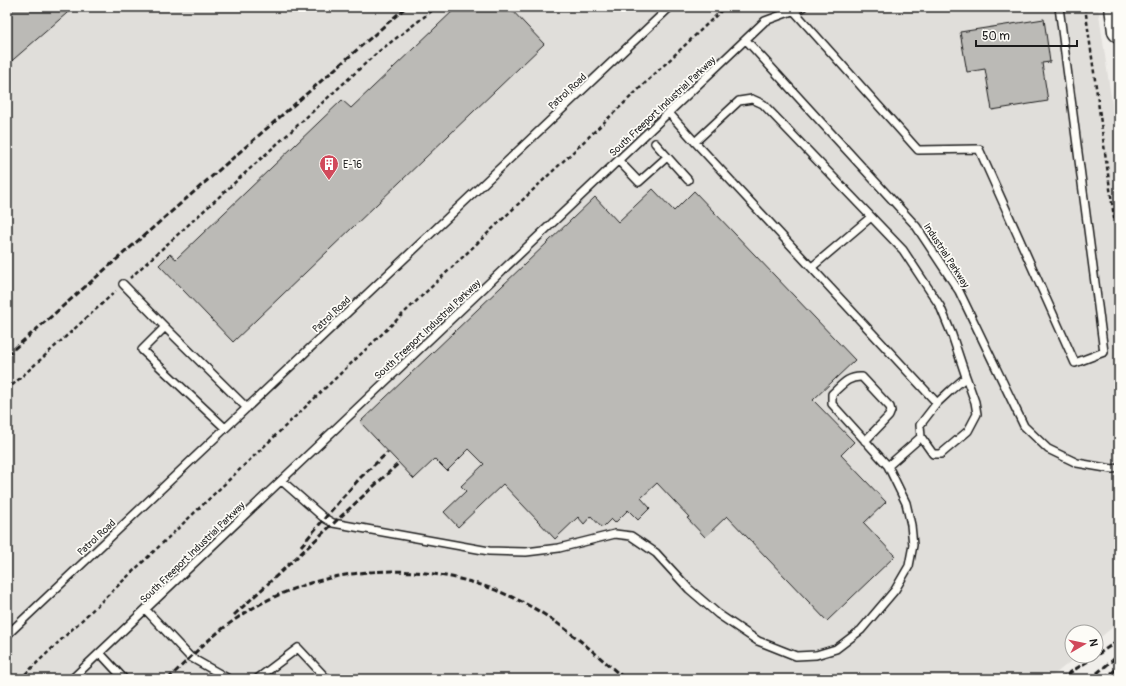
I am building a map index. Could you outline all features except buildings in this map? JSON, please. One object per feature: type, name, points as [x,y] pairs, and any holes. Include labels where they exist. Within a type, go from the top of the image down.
[{"type":"main road","points":[[1116,7],[1119,32]]},
{"type":"lane","name":"Patrol Road","points":[[7,635],[670,7]]},
{"type":"lane","name":"South Freeport Industrial Parkway","points":[[72,679],[766,21],[803,7]]},
{"type":"lane","points":[[794,11],[918,150],[979,149],[1075,363],[1104,352],[1059,7]]},
{"type":"lane","name":"Industrial Parkway","points":[[746,40],[916,226],[959,291],[1024,426],[1048,449],[1077,463],[1112,469],[1119,468]]},
{"type":"lane","points":[[695,142],[739,101],[752,99],[764,104],[903,250],[940,306],[952,336],[975,402],[977,414],[968,431],[942,454],[933,454],[921,437],[920,425],[937,403],[966,377]]},
{"type":"lane","points":[[669,113],[937,403]]},
{"type":"lane","points":[[655,143],[688,180]]},
{"type":"lane","points":[[619,161],[640,182],[667,157]]},
{"type":"lane","points":[[812,267],[871,216]]},
{"type":"lane","points":[[124,284],[247,408]]},
{"type":"lane","points":[[165,327],[142,350],[225,428]]},
{"type":"lane","points":[[282,480],[324,518],[333,523],[489,550],[526,552],[559,548],[614,534],[631,536],[656,554],[689,589],[718,614],[758,641],[796,656],[816,655],[836,649],[861,630],[895,590],[909,566],[913,546],[911,525],[906,503],[888,466],[865,441],[832,404],[832,394],[854,376],[862,377],[890,407],[891,411],[890,416],[865,441]]},
{"type":"lane","points":[[888,466],[921,437]]},
{"type":"lane","points":[[146,610],[190,657],[229,679]]},
{"type":"lane","points":[[257,679],[298,648],[327,679]]},
{"type":"lane","points":[[100,653],[124,679]]},
{"type":"path","points":[[7,390],[378,52],[437,7]]},
{"type":"path","points":[[20,679],[725,7]]},
{"type":"path","points":[[1085,7],[1119,254]]},
{"type":"shaded area","points":[[7,7],[1098,7],[1119,153],[1119,622],[1104,634],[1104,624],[1064,624],[1064,664],[1067,664],[1049,679],[7,679]]},
{"type":"railway","points":[[7,355],[406,7]]},
{"type":"railway","points":[[301,546],[361,477],[388,452]]},
{"type":"railway","points":[[234,615],[399,463]]},
{"type":"railway","points":[[200,648],[222,629],[245,613],[277,596],[312,583],[347,575],[383,571],[420,572],[456,578],[491,588],[524,603],[564,628],[625,679]]},
{"type":"railway","points":[[1060,679],[1119,640]]},
{"type":"railway","points":[[168,679],[204,644]]},
{"type":"railway","points":[[1090,679],[1119,655]]},
{"type":"railway","points":[[1104,679],[1119,667]]},
{"type":"place","name":"E-16","points":[[329,181]]}]
